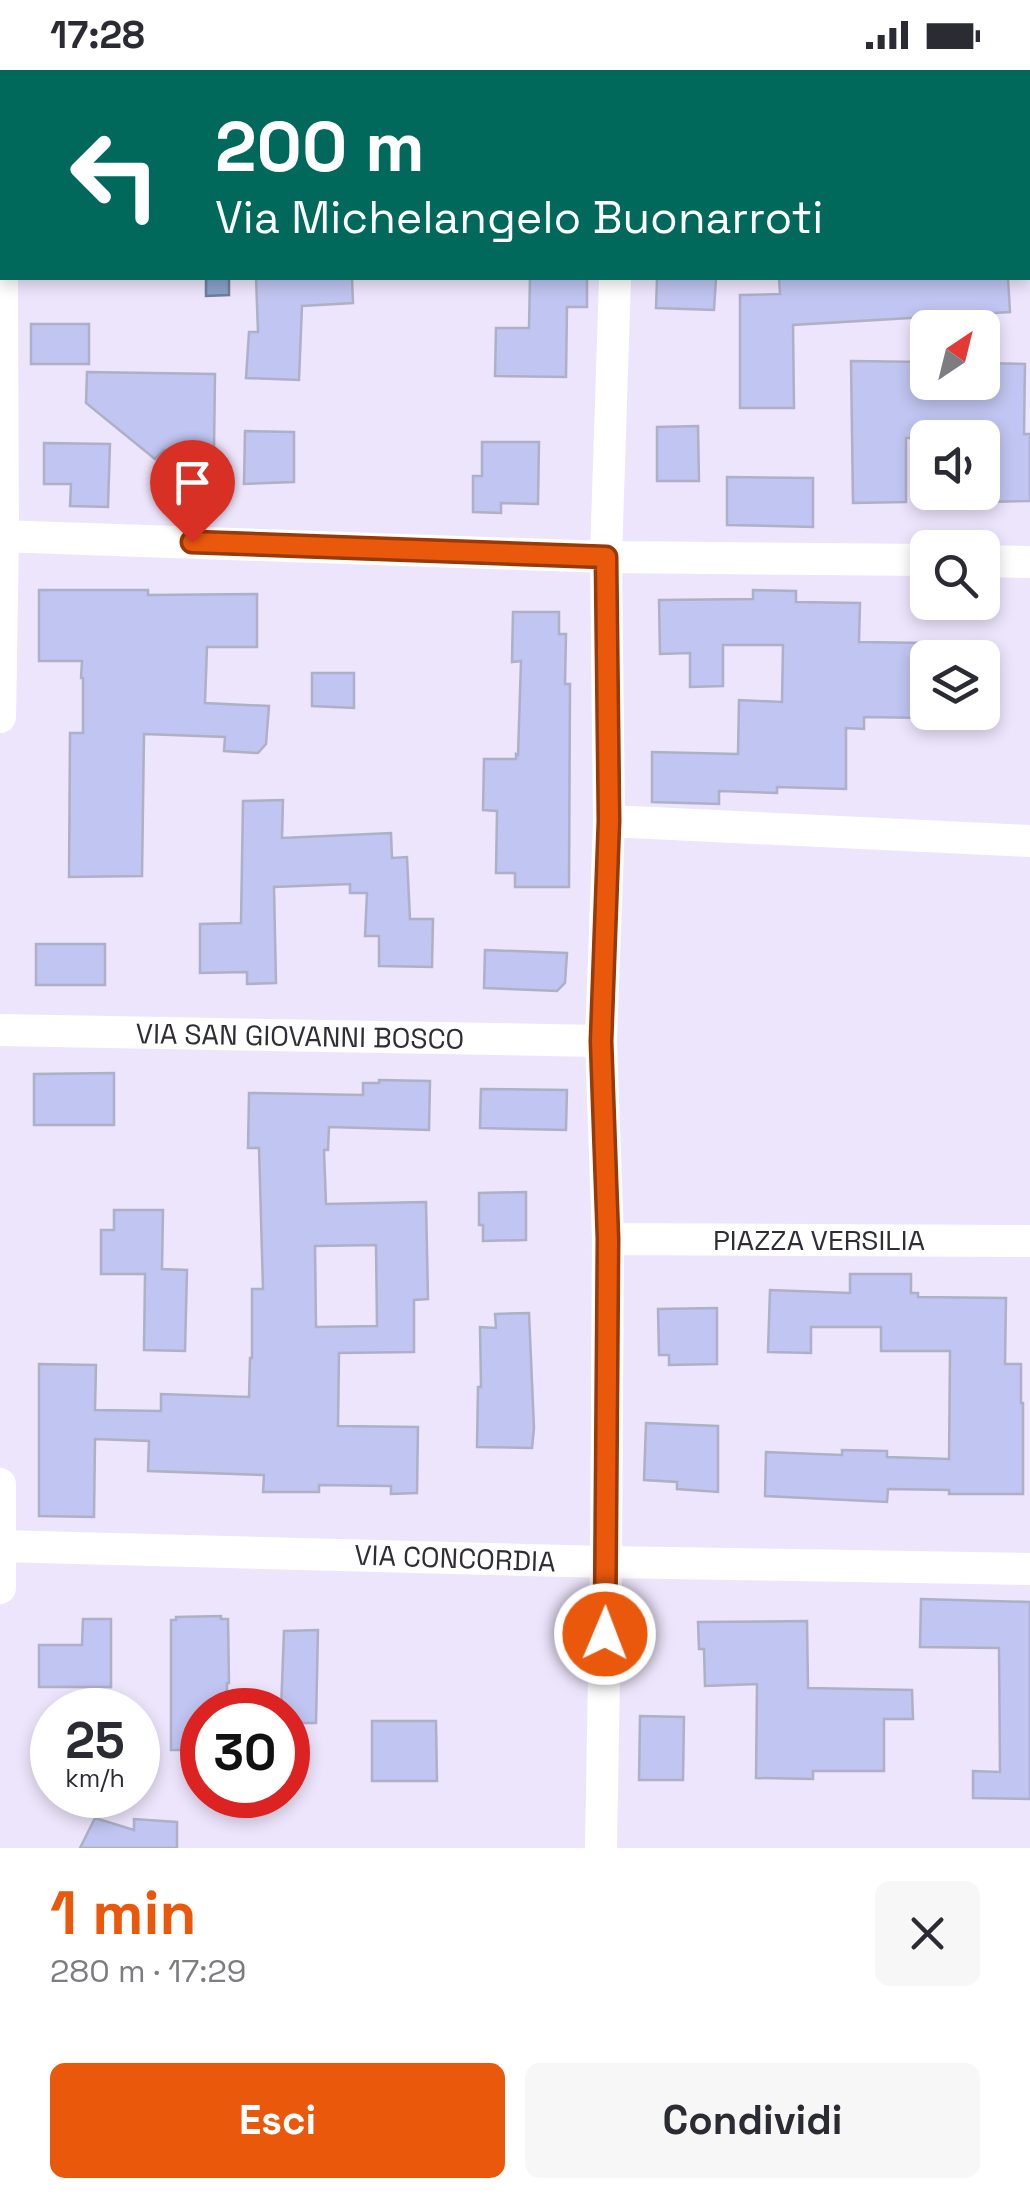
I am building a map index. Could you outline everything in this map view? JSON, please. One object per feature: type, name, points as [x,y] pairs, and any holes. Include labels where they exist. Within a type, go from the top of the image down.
[{"type":"street","points":[[0,718],[1,280]]},
{"type":"street","points":[[601,1848],[608,1239],[601,1041],[609,821],[606,557],[615,280]]},
{"type":"street","points":[[2,536],[606,557],[910,560]]},
{"type":"street","points":[[1000,561],[1030,562]]},
{"type":"street","points":[[609,821],[1030,841]]},
{"type":"street","name":"VIA SAN GIOVANNI BOSCO","points":[[0,1030],[601,1041]]},
{"type":"street","name":"PIAZZA VERSILIA","points":[[608,1239],[1030,1241]]},
{"type":"street","points":[[0,1484],[0,1588]]},
{"type":"street","name":"VIA CONCORDIA","points":[[0,1546],[1030,1569]]},
{"type":"water","points":[[206,280],[229,280],[229,295],[206,296]]},
{"type":"building","points":[[256,280],[352,280],[353,303],[302,306],[299,380],[246,378],[249,332],[258,332]]},
{"type":"building","points":[[530,280],[587,280],[587,307],[567,307],[566,377],[495,376],[496,328],[529,328]]},
{"type":"building","points":[[657,280],[716,280],[714,310],[656,308]]},
{"type":"building","points":[[779,280],[1008,280],[1010,312],[910,310],[910,318],[793,325],[794,408],[740,408],[740,295],[780,294]]},
{"type":"building","points":[[31,324],[89,324],[89,364],[31,364]]},
{"type":"building","points":[[851,361],[910,362],[910,400],[1000,400],[1000,363],[1025,364],[1024,434],[1030,434],[1030,501],[1000,502],[1000,420],[910,420],[910,438],[906,438],[906,502],[853,503]]},
{"type":"building","points":[[87,372],[215,374],[214,450],[164,450],[155,459],[86,403]]},
{"type":"building","points":[[698,426],[699,481],[657,481],[657,427]]},
{"type":"building","points":[[245,431],[294,432],[294,482],[244,484]]},
{"type":"building","points":[[482,442],[539,442],[538,504],[501,503],[501,513],[473,512],[473,476],[482,476]]},
{"type":"building","points":[[44,443],[110,444],[108,507],[70,506],[71,484],[44,484]]},
{"type":"building","points":[[727,477],[813,478],[813,527],[727,525]]},
{"type":"building","points":[[39,590],[257,594],[257,647],[207,647],[205,703],[269,706],[266,744],[258,753],[224,751],[225,737],[144,734],[142,876],[69,877],[70,733],[83,733],[82,661],[39,661]]},
{"type":"building","points":[[753,590],[796,591],[796,602],[860,603],[859,642],[910,643],[910,718],[864,717],[864,729],[846,728],[846,789],[777,787],[777,793],[719,791],[719,804],[652,802],[652,752],[738,754],[739,700],[782,702],[783,645],[723,645],[723,686],[690,687],[690,653],[660,654],[659,600],[753,599]]},
{"type":"building","points":[[513,612],[559,612],[559,634],[566,634],[565,684],[570,684],[569,887],[515,887],[515,873],[496,873],[497,811],[483,810],[484,759],[516,759],[518,755],[521,661],[512,662]]},
{"type":"building","points":[[312,673],[354,673],[354,708],[312,706]]},
{"type":"building","points":[[283,800],[282,838],[391,833],[392,858],[407,857],[410,919],[433,919],[432,967],[379,966],[379,936],[365,936],[367,893],[350,893],[350,884],[274,887],[276,983],[247,984],[247,972],[200,973],[200,924],[241,923],[243,801]]},
{"type":"building","points":[[36,944],[105,944],[105,985],[36,985]]},
{"type":"building","points":[[485,950],[567,953],[565,983],[557,991],[484,988]]},
{"type":"building","points":[[114,1073],[114,1125],[34,1125],[34,1074]]},
{"type":"building","points":[[430,1081],[429,1130],[329,1127],[328,1150],[324,1150],[326,1204],[426,1202],[428,1299],[414,1300],[414,1352],[339,1353],[338,1426],[418,1427],[417,1493],[391,1494],[391,1486],[319,1485],[319,1492],[263,1492],[264,1475],[148,1471],[149,1441],[95,1439],[94,1517],[39,1516],[39,1364],[96,1365],[95,1410],[161,1411],[161,1394],[249,1397],[252,1289],[263,1289],[259,1148],[248,1148],[249,1093],[363,1095],[363,1083]],"holes":[[[376,1245],[377,1326],[316,1327],[315,1246]]]},
{"type":"building","points":[[481,1089],[567,1090],[566,1130],[480,1128]]},
{"type":"building","points":[[526,1192],[526,1240],[483,1241],[479,1193]]},
{"type":"building","points":[[114,1210],[163,1210],[162,1269],[187,1270],[185,1351],[144,1350],[145,1274],[101,1274],[101,1230],[114,1230]]},
{"type":"building","points":[[850,1274],[911,1274],[911,1293],[918,1293],[918,1297],[1006,1298],[1005,1364],[1021,1364],[1023,1494],[888,1489],[887,1502],[765,1496],[766,1452],[842,1455],[842,1450],[887,1451],[887,1457],[949,1459],[950,1351],[881,1351],[881,1327],[811,1327],[811,1353],[768,1352],[770,1290],[850,1293]]},
{"type":"building","points":[[717,1308],[717,1364],[669,1365],[669,1355],[659,1355],[658,1309]]},
{"type":"building","points":[[529,1313],[532,1448],[477,1447],[480,1327],[496,1328],[495,1314]]},
{"type":"building","points":[[646,1423],[718,1426],[718,1492],[677,1489],[677,1482],[644,1480]]},
{"type":"building","points":[[921,1599],[1030,1602],[1030,1799],[973,1798],[973,1771],[1000,1772],[999,1648],[920,1647]]},
{"type":"building","points":[[83,1619],[111,1619],[111,1687],[39,1687],[39,1645],[82,1645]]},
{"type":"building","points":[[228,1619],[229,1683],[227,1688],[180,1688],[180,1750],[171,1750],[171,1620]]},
{"type":"building","points":[[807,1621],[808,1688],[912,1690],[913,1719],[884,1719],[884,1771],[813,1771],[813,1779],[756,1778],[757,1684],[705,1686],[704,1649],[699,1649],[698,1622]]},
{"type":"building","points":[[318,1630],[316,1723],[310,1723],[310,1688],[282,1688],[284,1631]]},
{"type":"building","points":[[640,1716],[684,1717],[683,1780],[639,1780]]},
{"type":"building","points":[[372,1721],[436,1721],[437,1781],[372,1781]]},
{"type":"building","points":[[95,1818],[134,1830],[134,1819],[177,1822],[177,1848],[80,1848]]},
{"type":"route","points":[[192,542],[606,557],[609,821],[601,1041],[608,1239],[605,1634]]}]
